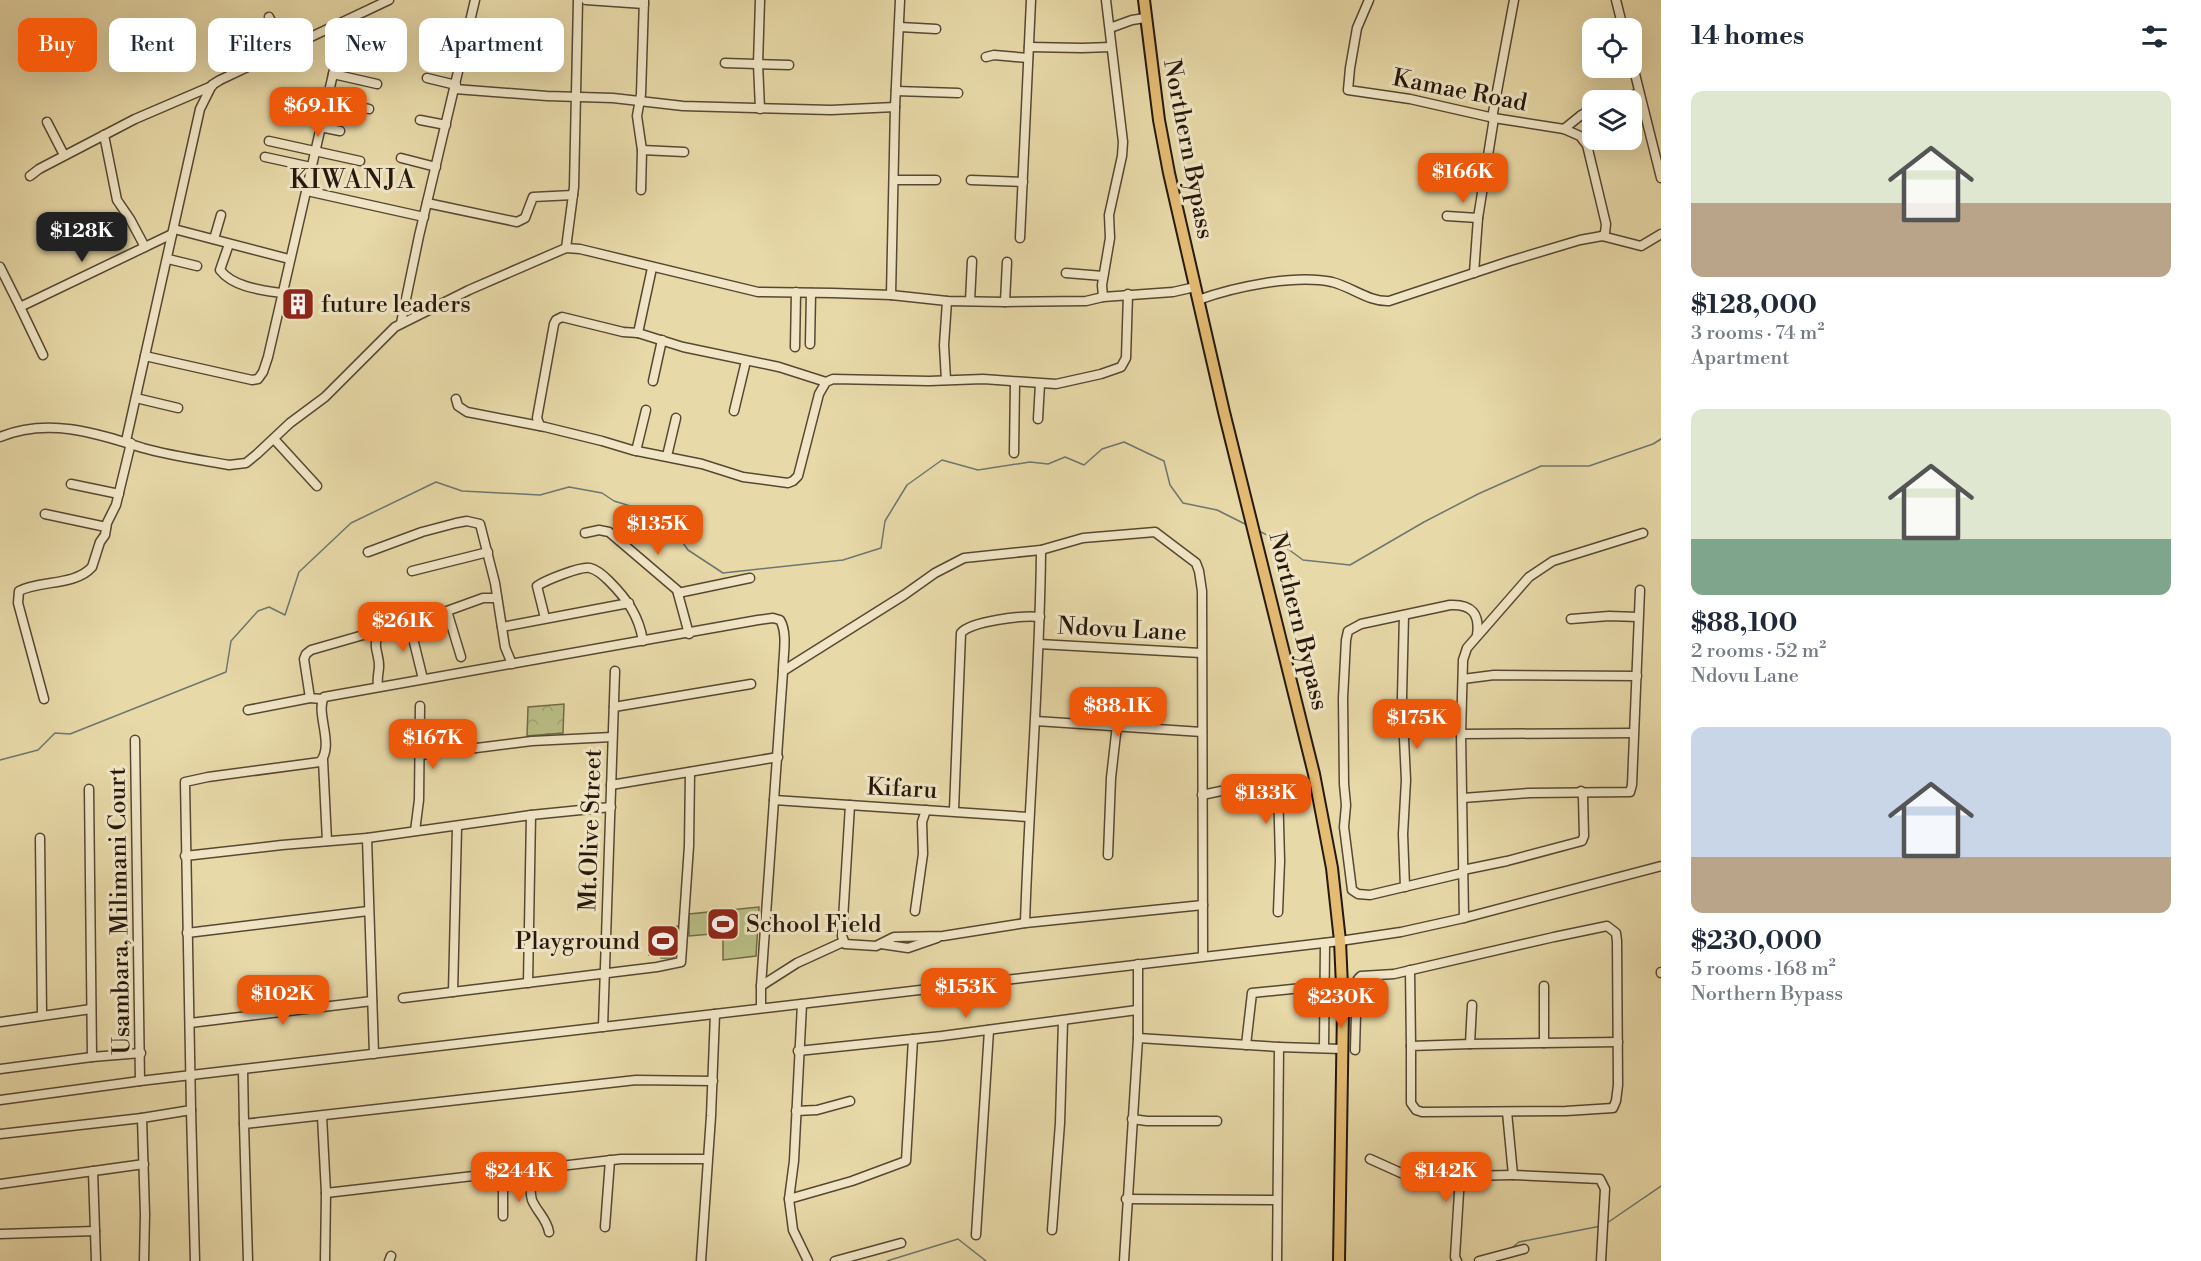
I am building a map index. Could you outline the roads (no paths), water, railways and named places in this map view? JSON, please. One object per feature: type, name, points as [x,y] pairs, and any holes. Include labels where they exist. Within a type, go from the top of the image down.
[{"type":"main road","name":"Northern Bypass","points":[[1144,0],[1159,120],[1195,287],[1258,541],[1324,823],[1332,868],[1347,1006],[1341,1049],[1339,1261]]},
{"type":"street","points":[[353,18],[389,0]]},
{"type":"street","points":[[401,323],[475,0]]},
{"type":"street","points":[[566,248],[573,195],[578,0]]},
{"type":"street","points":[[586,0],[644,2],[641,94],[637,116],[642,150],[641,190]]},
{"type":"street","points":[[760,0],[758,64],[760,109]]},
{"type":"street","points":[[891,295],[900,0]]},
{"type":"street","points":[[1020,238],[1031,0]]},
{"type":"street","points":[[1104,297],[1103,276],[1110,238],[1109,215],[1123,142],[1106,0]]},
{"type":"street","name":"Kamae Road","points":[[1369,0],[1357,28],[1348,90],[1410,99],[1493,118],[1564,129]]},
{"type":"street","points":[[1474,273],[1478,218],[1514,0]]},
{"type":"street","points":[[1616,0],[1620,18]]},
{"type":"street","points":[[1110,28],[1145,18]]},
{"type":"street","points":[[900,27],[936,29]]},
{"type":"street","points":[[1029,47],[1111,47]]},
{"type":"street","points":[[986,57],[994,55],[1028,58]]},
{"type":"street","points":[[725,63],[789,65]]},
{"type":"street","points":[[30,176],[64,155],[236,72]]},
{"type":"street","points":[[145,356],[252,380],[258,379],[266,365],[333,74],[377,84]]},
{"type":"street","points":[[428,78],[455,87],[577,98],[639,100],[683,106],[831,110],[895,106]]},
{"type":"street","points":[[45,699],[18,603],[19,591],[37,585],[52,584],[89,571],[99,542],[105,535],[119,494],[136,398],[200,109],[212,85]]},
{"type":"street","points":[[896,91],[958,93]]},
{"type":"street","points":[[326,99],[369,110]]},
{"type":"street","points":[[276,102],[323,114]]},
{"type":"street","points":[[1642,104],[1661,178]]},
{"type":"street","points":[[1582,115],[1564,129],[1580,136],[1587,145],[1606,224],[1605,233],[1602,236]]},
{"type":"street","points":[[420,120],[446,125]]},
{"type":"street","points":[[47,123],[64,155]]},
{"type":"street","points":[[320,127],[340,131]]},
{"type":"street","points":[[104,135],[117,200],[145,247]]},
{"type":"street","points":[[269,141],[360,161]]},
{"type":"street","points":[[642,150],[684,152]]},
{"type":"street","points":[[265,157],[311,167]]},
{"type":"street","points":[[401,158],[436,167]]},
{"type":"street","points":[[894,180],[936,180]]},
{"type":"street","points":[[971,180],[1023,182]]},
{"type":"street","points":[[307,191],[424,218]]},
{"type":"street","points":[[427,203],[517,222],[525,218],[533,196],[573,195]]},
{"type":"street","points":[[213,239],[221,215]]},
{"type":"street","points":[[1447,216],[1478,218]]},
{"type":"street","points":[[20,307],[173,232],[213,239],[289,258]]},
{"type":"street","points":[[1198,300],[1265,283],[1305,281],[1334,283],[1377,300],[1389,301],[1580,240],[1602,236],[1641,246],[1661,234]]},
{"type":"street","points":[[229,244],[220,270],[222,273],[234,281],[258,290],[281,293]]},
{"type":"street","points":[[0,437],[30,428],[60,427],[129,442],[144,448],[237,465],[253,458],[290,423],[325,397],[388,333],[401,323],[566,248],[580,249],[759,292],[891,295],[947,301],[1005,302],[1086,301],[1128,294],[1173,292],[1195,287]]},
{"type":"street","points":[[168,258],[197,266]]},
{"type":"street","points":[[970,301],[972,261]]},
{"type":"street","points":[[1005,302],[1007,262]]},
{"type":"street","points":[[0,267],[43,355]]},
{"type":"street","points":[[638,333],[652,267]]},
{"type":"street","points":[[1066,273],[1103,276]]},
{"type":"street","points":[[795,347],[796,292]]},
{"type":"street","points":[[810,344],[811,293]]},
{"type":"street","points":[[456,399],[458,406],[467,412],[540,426],[636,451],[702,464],[743,477],[782,483],[793,481],[800,471],[819,394],[826,382],[833,379],[994,380],[1040,384],[1076,381],[1121,367],[1126,358],[1128,346],[1128,294]]},
{"type":"street","points":[[946,380],[944,345],[947,301]]},
{"type":"street","points":[[540,426],[538,410],[556,320],[562,317],[779,367],[826,382]]},
{"type":"street","points":[[652,381],[662,340]]},
{"type":"street","points":[[735,411],[746,361]]},
{"type":"street","points":[[1014,453],[1015,382]]},
{"type":"street","points":[[1038,419],[1040,384]]},
{"type":"street","points":[[136,398],[178,408]]},
{"type":"street","points":[[636,451],[646,411]]},
{"type":"street","points":[[667,456],[676,418]]},
{"type":"street","points":[[274,439],[317,486]]},
{"type":"street","points":[[70,484],[119,494]]},
{"type":"street","points":[[45,514],[106,527]]},
{"type":"street","points":[[368,552],[426,531],[467,521],[480,525],[488,552],[506,654],[512,664]]},
{"type":"street","points":[[585,533],[599,530],[609,532],[671,584],[678,593],[689,634]]},
{"type":"street","points":[[783,671],[958,560],[1045,549],[1083,538],[1147,532],[1161,536],[1196,563],[1202,591],[1203,956]]},
{"type":"street","points":[[1464,918],[1461,734],[1465,653],[1477,635],[1529,577],[1543,566],[1643,532]]},
{"type":"street","points":[[1025,923],[1028,817],[1036,721],[1045,549]]},
{"type":"street","points":[[412,571],[488,552]]},
{"type":"street","points":[[544,618],[537,586],[585,568],[598,572],[619,590],[637,616],[644,641]]},
{"type":"street","points":[[678,593],[750,579]]},
{"type":"street","points":[[1463,798],[1581,791],[1626,794],[1630,792],[1640,590]]},
{"type":"street","points":[[310,698],[304,659],[307,652],[355,636],[447,611],[483,598],[497,598]]},
{"type":"street","points":[[502,627],[629,603]]},
{"type":"street","points":[[1477,635],[1478,624],[1475,615],[1462,605],[1450,605],[1364,622],[1348,631],[1343,698],[1346,804],[1344,827],[1352,890],[1358,894],[1370,895],[1581,841],[1584,836],[1581,791]]},
{"type":"street","points":[[447,611],[461,657]]},
{"type":"street","points":[[1404,615],[1402,703],[1406,780],[1403,834],[1405,886]]},
{"type":"street","points":[[1571,619],[1609,616],[1638,617]]},
{"type":"street","points":[[954,810],[961,633],[964,629],[975,625],[1021,617],[1040,617]]},
{"type":"street","points":[[248,710],[310,698],[322,699],[378,687],[768,619],[780,620],[783,637],[783,671],[760,986],[761,1008]]},
{"type":"street","points":[[409,622],[423,679]]},
{"type":"street","points":[[378,687],[379,668],[374,643],[381,630]]},
{"type":"street","name":"Ndovu Lane","points":[[1040,644],[1202,653]]},
{"type":"street","name":"Mt.Olive Street","points":[[603,1027],[615,670]]},
{"type":"street","points":[[1463,679],[1494,675],[1637,676]]},
{"type":"street","points":[[614,707],[751,684]]},
{"type":"street","points":[[322,699],[325,726],[323,760],[327,841]]},
{"type":"street","points":[[415,831],[421,755],[420,706]]},
{"type":"street","points":[[1036,721],[1202,732]]},
{"type":"street","points":[[1108,855],[1111,778],[1117,725]]},
{"type":"street","points":[[1461,734],[1633,733]]},
{"type":"street","points":[[421,755],[532,741],[612,737]]},
{"type":"street","name":"Usambara, Milimani Court","points":[[135,740],[140,1081]]},
{"type":"street","points":[[611,785],[778,757]]},
{"type":"street","points":[[195,1261],[185,856],[186,781],[323,760]]},
{"type":"street","points":[[403,998],[604,974],[681,962],[689,846],[690,772]]},
{"type":"street","points":[[1202,795],[1278,785],[1280,861],[1278,912]]},
{"type":"street","points":[[89,789],[92,1057]]},
{"type":"street","name":"Kifaru","points":[[774,800],[954,810],[1028,817]]},
{"type":"street","points":[[843,942],[850,805]]},
{"type":"street","points":[[185,856],[367,838],[531,815],[611,807]]},
{"type":"street","points":[[915,911],[923,854],[922,822],[926,810]]},
{"type":"street","points":[[528,983],[531,815]]},
{"type":"street","points":[[453,992],[457,827]]},
{"type":"street","points":[[40,838],[42,1015]]},
{"type":"street","points":[[367,838],[374,1053]]},
{"type":"street","points":[[0,1101],[140,1081],[374,1053],[1340,941],[1401,932],[1464,918],[1661,866]]},
{"type":"street","points":[[760,986],[789,967],[843,942],[866,946],[881,944],[894,937],[943,936],[1025,923],[1203,905]]},
{"type":"street","points":[[187,933],[368,911]]},
{"type":"street","points":[[1355,1050],[1356,1014],[1347,1006],[1358,977],[1394,974],[1410,970],[1554,937],[1607,926],[1616,933],[1617,941],[1618,1085],[1613,1108],[1608,1110],[1507,1112],[1422,1112],[1416,1110],[1411,1103],[1410,970]]},
{"type":"street","points":[[1324,1048],[1325,943]]},
{"type":"street","points":[[1124,1261],[1126,1199],[1138,1038],[1138,964]]},
{"type":"street","points":[[1544,986],[1545,1044]]},
{"type":"street","points":[[1246,1045],[1252,993],[1302,988]]},
{"type":"street","points":[[190,1023],[372,1001]]},
{"type":"street","points":[[801,1004],[794,1161],[789,1199],[793,1230],[808,1261]]},
{"type":"street","points":[[1470,1044],[1472,1005]]},
{"type":"street","points":[[0,1022],[91,1010]]},
{"type":"street","points":[[798,1051],[1137,1011]]},
{"type":"street","points":[[701,1261],[706,1207],[715,1014]]},
{"type":"street","points":[[1052,1230],[1060,1123],[1063,1021]]},
{"type":"street","points":[[976,1235],[989,1030]]},
{"type":"street","points":[[1138,1038],[1341,1049]]},
{"type":"street","points":[[789,1199],[852,1181],[906,1161],[913,1039]]},
{"type":"street","points":[[1411,1046],[1618,1042]]},
{"type":"street","points":[[1278,1261],[1279,1047]]},
{"type":"street","points":[[0,1070],[92,1057],[141,1053]]},
{"type":"street","points":[[243,1070],[248,1261]]},
{"type":"street","points":[[244,1124],[636,1080],[712,1081]]},
{"type":"street","points":[[796,1111],[817,1110],[850,1101]]},
{"type":"street","points":[[0,1134],[142,1118],[191,1110]]},
{"type":"street","points":[[1507,1112],[1513,1175]]},
{"type":"street","points":[[322,1116],[326,1193],[325,1261]]},
{"type":"street","points":[[142,1118],[144,1261]]},
{"type":"street","points":[[1132,1119],[1216,1121]]},
{"type":"street","points":[[326,1193],[632,1159],[707,1159]]},
{"type":"street","points":[[1370,1159],[1410,1177],[1513,1175],[1600,1179],[1605,1189],[1601,1261]]},
{"type":"street","points":[[605,1227],[610,1161]]},
{"type":"street","points":[[0,1184],[144,1164]]},
{"type":"street","points":[[532,1169],[532,1199],[547,1223],[549,1232]]},
{"type":"street","points":[[93,1171],[96,1261]]},
{"type":"street","points":[[503,1173],[503,1216]]},
{"type":"street","points":[[1457,1261],[1455,1257],[1460,1176]]},
{"type":"street","points":[[1126,1199],[1277,1200]]},
{"type":"street","points":[[0,1234],[95,1231]]},
{"type":"street","points":[[835,1261],[901,1243]]},
{"type":"street","points":[[1479,1261],[1524,1249]]},
{"type":"waterway","points":[[1259,531],[1273,538],[1303,560],[1350,565],[1478,494],[1541,466],[1589,466],[1653,444],[1661,439]]},
{"type":"waterway","points":[[0,760],[38,750],[55,733],[70,734],[226,672],[231,641],[258,611],[269,607],[285,615],[299,572],[351,523],[436,482],[462,491],[540,495],[569,487],[602,493],[614,501],[660,515],[688,550],[723,573],[843,560],[881,548],[885,521],[907,485],[942,460],[978,470],[1030,462],[1048,464],[1065,457],[1084,465],[1102,449],[1124,442],[1164,461],[1170,485],[1183,503],[1217,510],[1247,525]]},
{"type":"waterway","points":[[1607,1223],[1661,1186]]},
{"type":"waterway","points":[[1513,1247],[1519,1242],[1601,1226]]},
{"type":"waterway","points":[[887,1261],[958,1239],[986,1261]]},
{"type":"place","name":"future leaders","points":[[298,304]]},
{"type":"place","name":"School Field","points":[[723,924]]},
{"type":"place","name":"Playground","points":[[663,941]]},
{"type":"district","name":"KIWANJA","points":[[353,179]]}]
